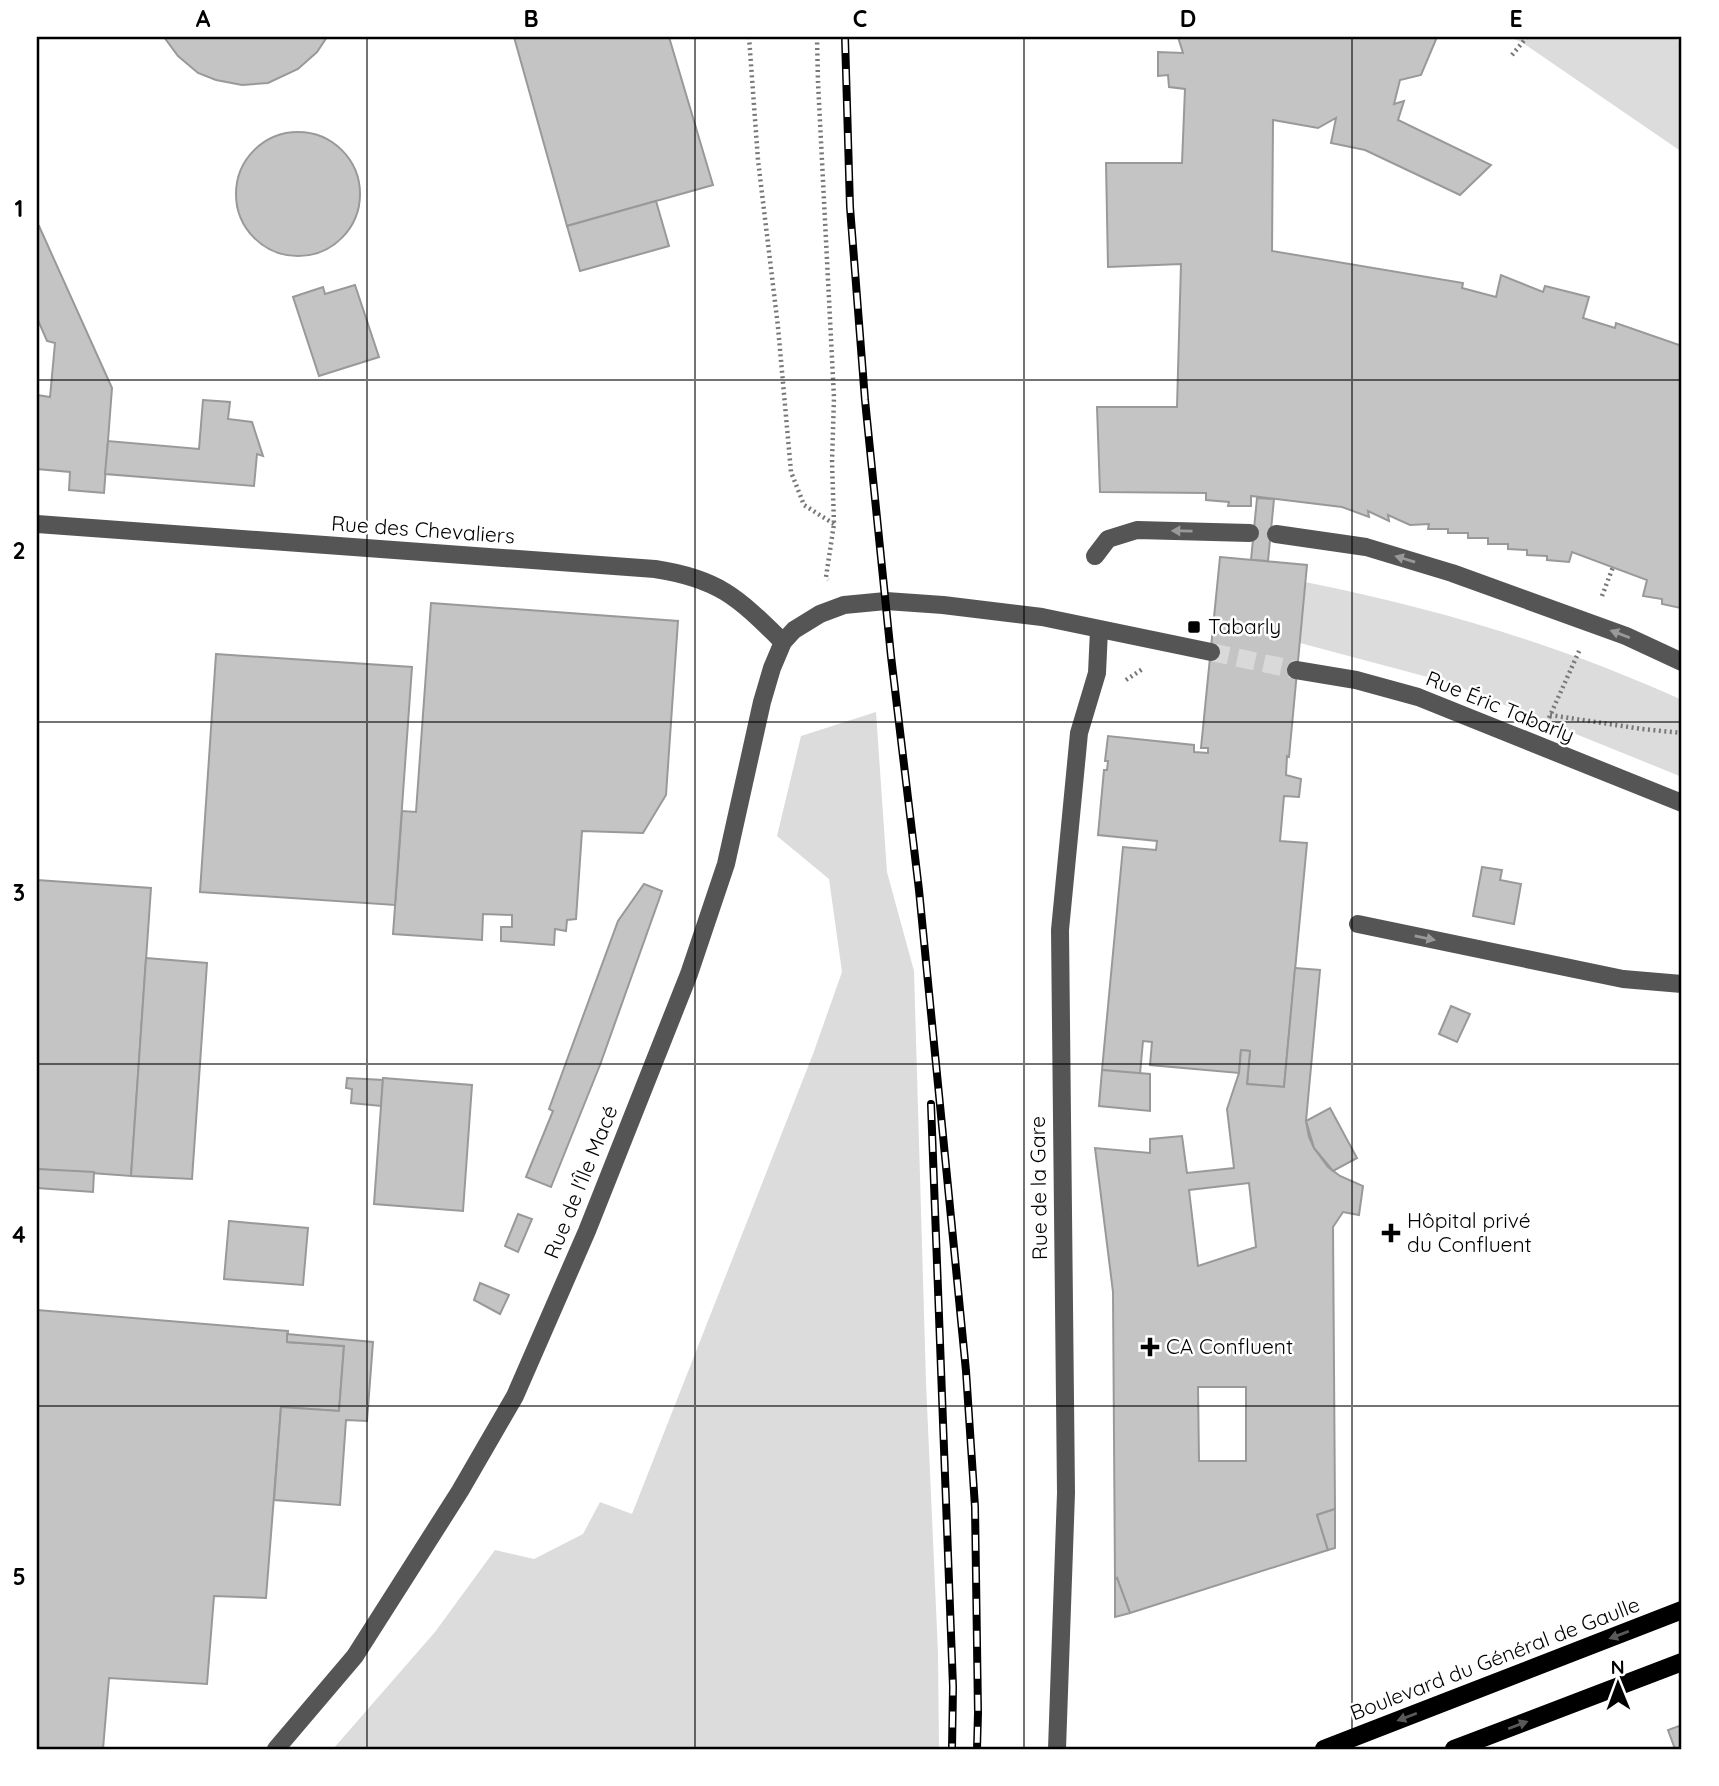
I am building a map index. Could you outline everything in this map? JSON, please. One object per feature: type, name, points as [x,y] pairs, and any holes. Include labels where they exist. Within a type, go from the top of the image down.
[{"type":"main road","name":"Boulevard du Général de Gaulle","points":[[1324,1749],[1682,1610]]},
{"type":"main road","points":[[1454,1749],[1682,1662]]},
{"type":"street","name":"Rue des Chevaliers","points":[[37,524],[655,569],[705,580],[728,593],[748,608],[783,642]]},
{"type":"street","points":[[1095,556],[1108,539],[1137,530],[1250,533]]},
{"type":"street","points":[[1276,534],[1366,547],[1452,573],[1626,636],[1682,662]]},
{"type":"street","points":[[844,605],[886,601],[1042,617],[1211,652]]},
{"type":"street","name":"Rue de l'Île Macé","points":[[276,1749],[355,1656],[460,1491],[515,1396],[587,1231],[689,974],[726,864],[772,668],[783,642],[794,630],[844,605]]},
{"type":"street","name":"Rue de la Gare","points":[[1057,1749],[1066,1493],[1060,930],[1079,733],[1097,673],[1099,629]]},
{"type":"street","name":"Rue Éric Tabarly","points":[[1296,670],[1356,680],[1418,697],[1682,803]]},
{"type":"street","points":[[1358,924],[1623,979],[1682,984]]},
{"type":"path","points":[[749,37],[758,160],[778,327],[791,472],[804,505],[834,524]]},
{"type":"path","points":[[817,37],[834,398],[834,524],[826,577],[844,605]]},
{"type":"path","points":[[1512,55],[1527,37]]},
{"type":"path","points":[[1581,647],[1551,712],[1642,730],[1682,733]]},
{"type":"path","points":[[1088,699],[1111,702],[1122,682],[1150,665]]},
{"type":"shaded area","points":[[1510,37],[1675,37],[1682,44],[1682,152],[1523,43]]},
{"type":"shaded area","points":[[1305,582],[1450,616],[1497,630],[1590,662],[1682,700],[1682,777],[1450,683],[1300,643]]},
{"type":"shaded area","points":[[876,712],[887,872],[914,971],[939,1749],[333,1749],[435,1632],[495,1550],[534,1559],[583,1534],[600,1502],[632,1514],[813,1054],[842,972],[829,879],[777,836],[801,736]]},
{"type":"building","points":[[164,37],[327,37],[317,52],[298,69],[268,83],[242,85],[198,73],[178,56]]},
{"type":"building","points":[[514,37],[669,37],[713,185],[567,226]]},
{"type":"building","points":[[1178,37],[1437,37],[1421,75],[1400,80],[1394,104],[1404,101],[1398,120],[1491,165],[1460,195],[1365,150],[1331,143],[1336,118],[1318,128],[1273,120],[1272,251],[1463,283],[1462,288],[1496,297],[1501,275],[1543,292],[1545,286],[1589,297],[1583,318],[1615,328],[1616,323],[1682,346],[1682,613],[1681,608],[1662,604],[1662,599],[1643,596],[1647,580],[1572,552],[1569,562],[1547,560],[1547,556],[1527,555],[1527,550],[1508,549],[1508,544],[1488,544],[1488,538],[1468,538],[1468,533],[1448,533],[1448,529],[1428,529],[1429,524],[1410,525],[1388,515],[1389,521],[1368,511],[1369,517],[1342,507],[1251,496],[1251,506],[1228,506],[1229,502],[1206,500],[1206,493],[1100,492],[1097,407],[1177,407],[1181,264],[1108,267],[1106,163],[1182,163],[1185,89],[1169,87],[1168,75],[1158,76],[1158,52],[1183,53]]},
{"type":"building","points":[[298,132],[322,137],[342,150],[355,170],[360,194],[355,218],[342,238],[322,251],[298,256],[274,251],[254,238],[241,218],[236,194],[241,170],[254,150],[274,137]]},
{"type":"building","points":[[656,201],[669,246],[580,271],[567,226]]},
{"type":"building","points":[[39,226],[112,388],[104,493],[69,490],[70,472],[37,469],[37,395],[50,397],[55,343],[47,341],[37,318]]},
{"type":"building","points":[[355,285],[379,357],[319,376],[293,297],[323,287],[325,294]]},
{"type":"building","points":[[203,400],[230,402],[228,419],[252,422],[263,456],[257,454],[254,486],[105,474],[108,441],[199,449]]},
{"type":"building","points":[[1257,498],[1274,499],[1268,561],[1251,560]]},
{"type":"building","points":[[1220,557],[1307,565],[1286,775],[1301,779],[1299,797],[1284,796],[1280,841],[1307,843],[1284,1087],[1247,1084],[1250,1051],[1241,1050],[1239,1073],[1150,1065],[1152,1042],[1143,1041],[1140,1074],[1102,1070],[1123,847],[1156,850],[1157,841],[1098,835],[1104,770],[1107,770],[1108,761],[1105,761],[1108,736],[1194,745],[1194,752],[1208,753],[1208,748],[1201,748]]},
{"type":"building","points":[[431,603],[678,621],[666,795],[643,833],[582,831],[576,919],[567,920],[566,931],[555,929],[554,945],[501,941],[501,927],[512,927],[512,915],[483,914],[482,940],[393,934],[402,811],[416,812]]},
{"type":"building","points":[[216,654],[412,667],[395,905],[200,892]]},
{"type":"building","points":[[1482,867],[1502,870],[1500,880],[1521,884],[1514,924],[1473,916]]},
{"type":"building","points":[[37,880],[151,888],[131,1176],[37,1169]]},
{"type":"building","points":[[644,884],[662,891],[600,1065],[551,1187],[526,1177],[553,1111],[549,1109],[618,921]]},
{"type":"building","points":[[146,958],[207,963],[192,1179],[131,1176]]},
{"type":"building","points":[[1295,968],[1320,970],[1306,1121],[1309,1137],[1328,1167],[1340,1176],[1363,1186],[1359,1215],[1343,1212],[1333,1227],[1335,1509],[1317,1515],[1328,1550],[1130,1613],[1117,1578],[1115,1579],[1113,1292],[1095,1148],[1150,1153],[1150,1139],[1182,1136],[1187,1173],[1234,1168],[1227,1109],[1239,1073],[1241,1050],[1250,1051],[1247,1084],[1284,1087]],"holes":[[[1249,1183],[1256,1247],[1198,1266],[1189,1190]],[[1198,1387],[1246,1387],[1246,1461],[1199,1461]]]},
{"type":"building","points":[[1451,1006],[1470,1014],[1457,1042],[1439,1034]]},
{"type":"building","points":[[1102,1070],[1150,1074],[1150,1111],[1099,1106]]},
{"type":"building","points":[[347,1078],[383,1080],[381,1106],[351,1103],[352,1089],[346,1088]]},
{"type":"building","points":[[383,1078],[472,1085],[463,1211],[374,1204]]},
{"type":"building","points":[[1330,1108],[1357,1158],[1333,1171],[1314,1148],[1306,1121]]},
{"type":"building","points":[[37,1169],[94,1172],[93,1192],[37,1188]]},
{"type":"building","points":[[518,1214],[532,1219],[518,1252],[505,1246]]},
{"type":"building","points":[[229,1221],[308,1228],[303,1285],[224,1279]]},
{"type":"building","points":[[480,1283],[509,1295],[500,1314],[474,1300]]},
{"type":"building","points":[[37,1310],[288,1331],[287,1342],[344,1346],[339,1411],[281,1407],[266,1598],[214,1596],[207,1684],[109,1678],[103,1749],[37,1749]]},
{"type":"building","points":[[287,1334],[373,1342],[367,1421],[346,1420],[340,1505],[274,1500],[281,1407],[339,1411],[344,1346],[287,1342]]},
{"type":"building","points":[[1335,1509],[1335,1548],[1328,1550],[1317,1515]]},
{"type":"building","points":[[1117,1578],[1130,1613],[1115,1617],[1115,1579]]},
{"type":"building","points":[[1682,1725],[1682,1749],[1675,1749],[1668,1730]]},
{"type":"tunnel","points":[[1211,652],[1296,670]]},
{"type":"railway","points":[[845,37],[850,207],[865,400],[891,656],[919,890],[966,1371],[975,1507],[977,1749]]},
{"type":"railway","points":[[931,1104],[953,1687],[952,1749]]},
{"type":"place","name":"Tabarly","points":[[1194,627]]},
{"type":"place","name":"Hôpital privé du Confluent","points":[[1391,1233]]},
{"type":"place","name":"CA Confluent","points":[[1150,1347]]}]
